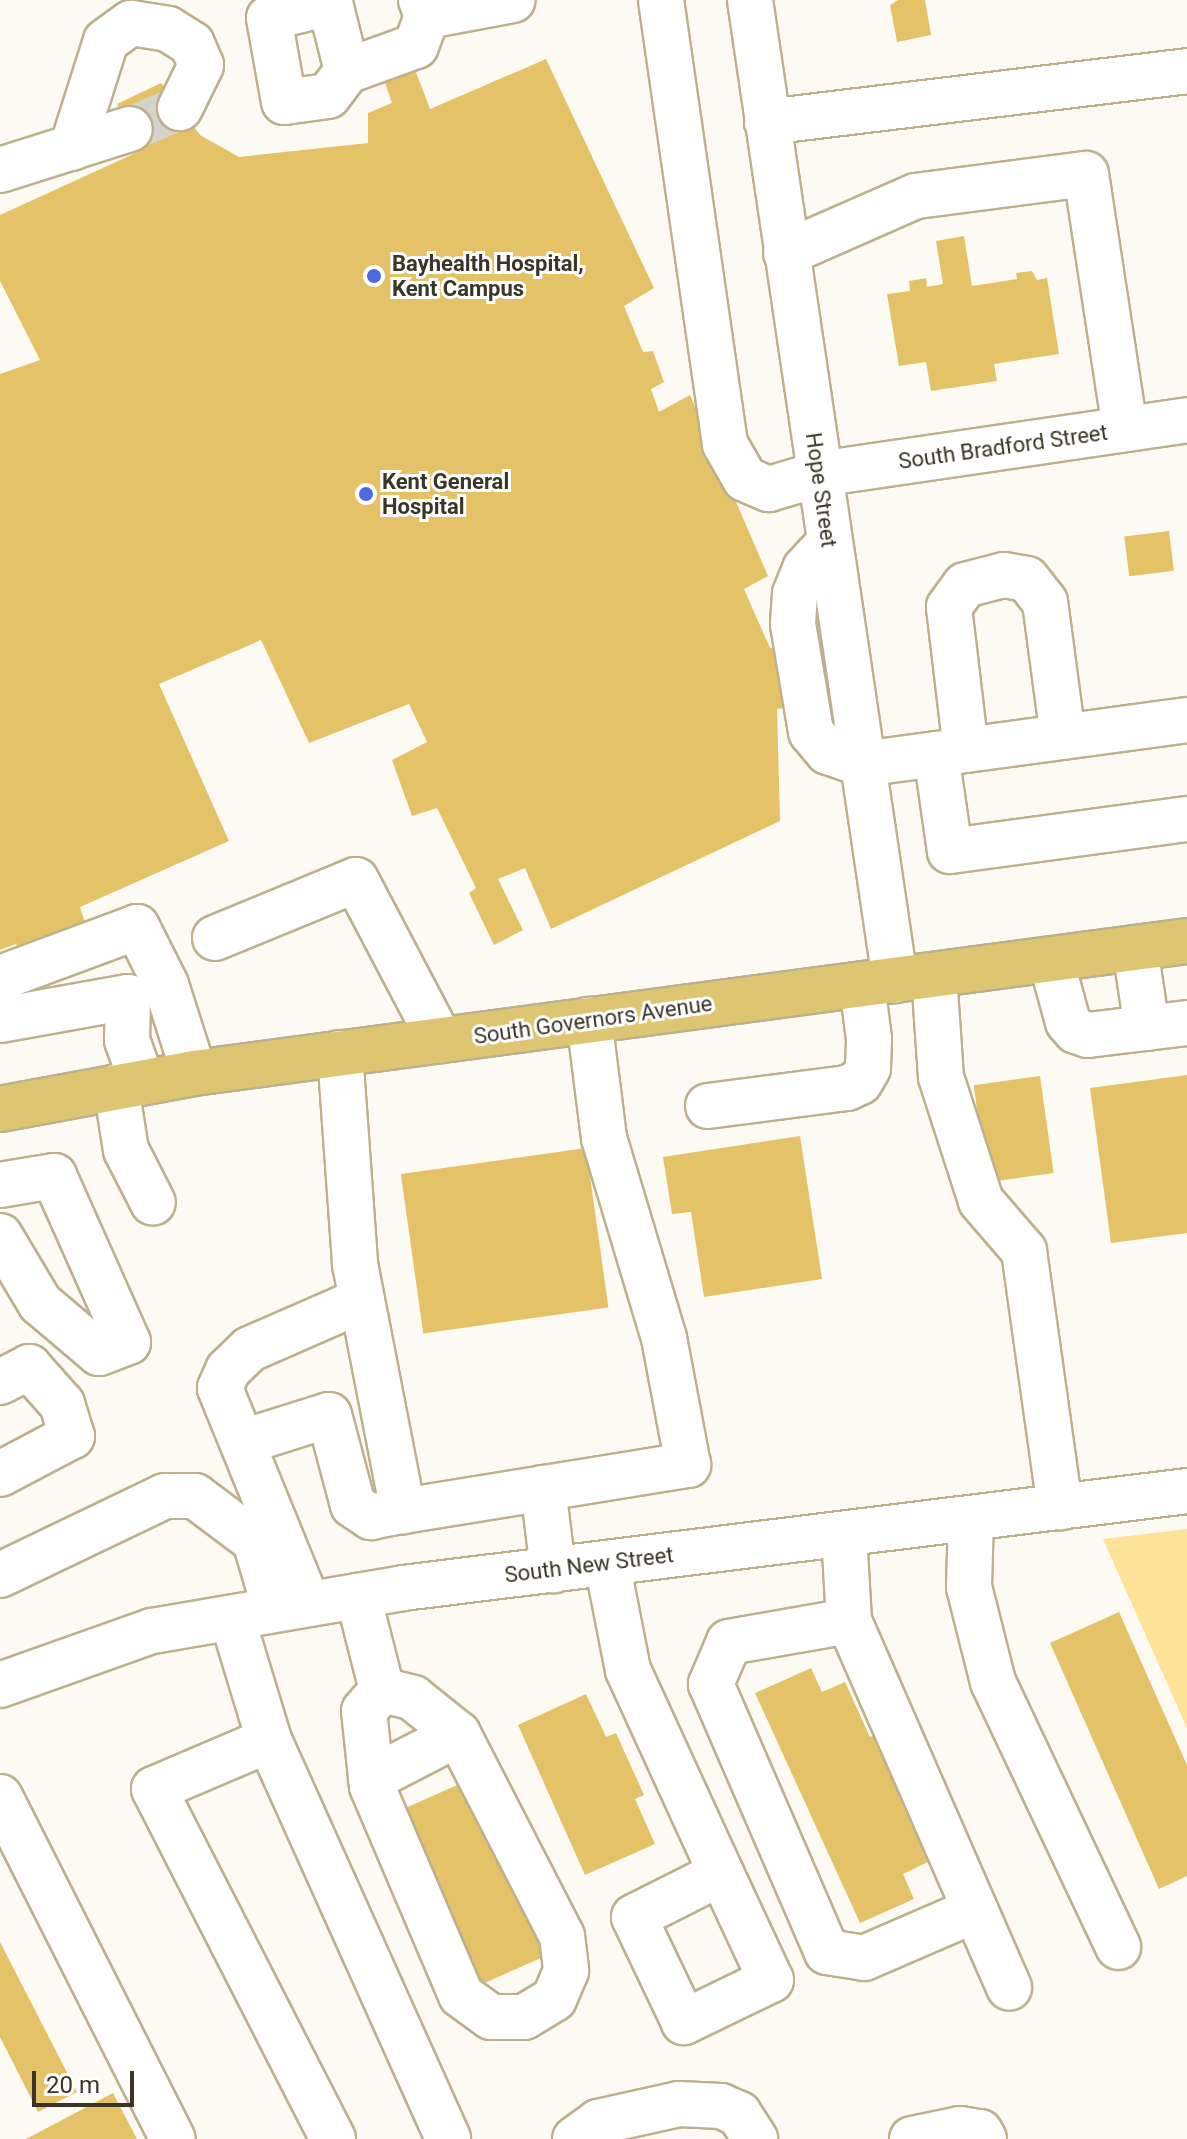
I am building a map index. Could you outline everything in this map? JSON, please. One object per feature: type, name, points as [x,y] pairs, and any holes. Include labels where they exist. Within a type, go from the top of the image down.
[{"type":"main road","name":"South Governors Avenue","points":[[0,1109],[194,1073],[1187,941]]},
{"type":"street","points":[[347,71],[416,46],[424,8],[513,0]]},
{"type":"street","name":"South Bradford Street","points":[[661,0],[725,444],[752,484],[769,489],[794,485],[819,474],[1187,420]]},
{"type":"street","name":"Hope Street","points":[[750,0],[862,764],[897,979]]},
{"type":"street","points":[[72,148],[106,41],[131,23],[168,29],[192,44],[201,65],[180,108]]},
{"type":"street","points":[[767,122],[1187,71]]},
{"type":"street","points":[[0,170],[130,129]]},
{"type":"street","points":[[786,253],[916,196],[1086,174],[1125,429]]},
{"type":"street","points":[[1063,737],[1045,602],[1027,579],[1004,575],[965,585],[949,607],[950,851],[1187,819]]},
{"type":"street","points":[[862,764],[1187,720]]},
{"type":"street","points":[[215,938],[356,880],[440,1040]]},
{"type":"street","points":[[0,978],[137,927],[166,985],[194,1073]]},
{"type":"street","points":[[1051,960],[1068,1022],[1076,1031],[1088,1035],[1167,1026],[1135,948]]},
{"type":"street","points":[[708,1106],[847,1088],[860,1082],[868,1068],[869,1039],[897,979]]},
{"type":"street","points":[[897,979],[941,1077],[981,1201],[1024,1251],[1060,1507]]},
{"type":"street","points":[[0,1020],[128,997],[126,1150],[153,1203]]},
{"type":"street","points":[[243,1442],[329,1415],[353,1505],[371,1517],[688,1465],[664,1338],[604,1138],[589,1020]]},
{"type":"street","points":[[340,1053],[362,1300],[403,1511]]},
{"type":"street","points":[[0,1185],[54,1176],[128,1342],[99,1353],[40,1303],[0,1236]]},
{"type":"street","points":[[271,1611],[243,1442],[220,1388],[228,1370],[250,1349],[362,1300]]},
{"type":"street","points":[[0,1382],[29,1367],[62,1404],[72,1436],[0,1474]]},
{"type":"street","points":[[543,1488],[553,1570]]},
{"type":"street","name":"South New Street","points":[[0,1685],[152,1631],[358,1596],[1187,1491]]},
{"type":"street","points":[[0,1575],[165,1496],[195,1496],[255,1541],[267,1567],[271,1611],[269,1740],[448,2139]]},
{"type":"street","points":[[971,1518],[969,1587],[993,1682],[1118,1947]]},
{"type":"street","points":[[844,1534],[849,1621],[1009,1988]]},
{"type":"street","points":[[607,1563],[628,1670],[721,1873]]},
{"type":"street","points":[[358,1596],[382,1690]]},
{"type":"street","points":[[849,1621],[729,1642],[711,1684],[827,1952],[864,1958],[975,1910]]},
{"type":"street","points":[[382,1690],[413,1698],[458,1734],[562,1936],[566,1971],[554,1999],[524,2017],[491,2017],[461,1995],[371,1779],[364,1711],[382,1690]]},
{"type":"street","points":[[371,1779],[458,1734]]},
{"type":"street","points":[[269,1740],[154,1789],[333,2139]]},
{"type":"street","points":[[0,1797],[173,2139]]},
{"type":"street","points":[[575,2139],[598,2122],[679,2104],[721,2106],[739,2114],[755,2139]]},
{"type":"street","points":[[912,2139],[960,2129],[980,2132],[984,2139]]},
{"type":"shaded area","points":[[1187,1529],[1187,1728],[1103,1539]]},
{"type":"building","points":[[898,0],[925,0],[931,35],[897,42],[890,5]]},
{"type":"building","name":"Bayhealth Hospital, Kent Campus","points":[[546,59],[654,288],[624,306],[643,352],[653,351],[664,382],[651,389],[659,412],[690,395],[768,576],[744,589],[770,648],[810,644],[815,703],[777,709],[780,821],[551,929],[525,868],[498,879],[523,930],[494,945],[469,893],[476,888],[437,808],[412,816],[392,760],[427,742],[409,704],[309,743],[261,640],[159,684],[229,841],[80,907],[85,923],[20,952],[16,944],[0,950],[0,374],[40,360],[0,281],[0,215],[140,151],[117,104],[161,83],[200,135],[239,157],[368,143],[368,113],[392,103],[384,80],[414,67],[430,109]]},
{"type":"building","points":[[964,236],[972,286],[1017,279],[1016,273],[1032,271],[1037,280],[1047,278],[1059,354],[994,364],[997,381],[931,391],[926,362],[899,366],[887,294],[910,291],[909,281],[926,278],[927,287],[943,284],[936,241]]},
{"type":"building","points":[[1169,531],[1174,571],[1129,576],[1124,536]]},
{"type":"building","points":[[1187,1075],[1187,1233],[1111,1243],[1090,1088]]},
{"type":"building","points":[[1040,1076],[1054,1173],[987,1182],[974,1085]]},
{"type":"building","points":[[800,1136],[822,1279],[704,1297],[691,1212],[672,1214],[663,1157]]},
{"type":"building","points":[[586,1148],[608,1307],[423,1333],[401,1174]]},
{"type":"building","points":[[1119,1612],[1187,1765],[1187,1876],[1159,1889],[1050,1643]]},
{"type":"building","points":[[811,1668],[822,1692],[845,1682],[870,1737],[880,1732],[904,1786],[897,1792],[928,1862],[903,1874],[914,1899],[860,1923],[755,1693]]},
{"type":"building","points":[[586,1694],[606,1737],[616,1733],[644,1795],[635,1799],[655,1844],[585,1875],[518,1725]]},
{"type":"building","points":[[473,1778],[551,1953],[476,1987],[398,1811]]},
{"type":"building","points":[[0,1942],[77,2092],[38,2112],[0,2037]]},
{"type":"building","points":[[113,2093],[137,2139],[26,2139]]},
{"type":"tunnel","points":[[130,129],[180,108]]},
{"type":"place","name":"Bayhealth Hospital, Kent Campus","points":[[374,276]]},
{"type":"place","name":"Kent General Hospital","points":[[366,494]]}]
